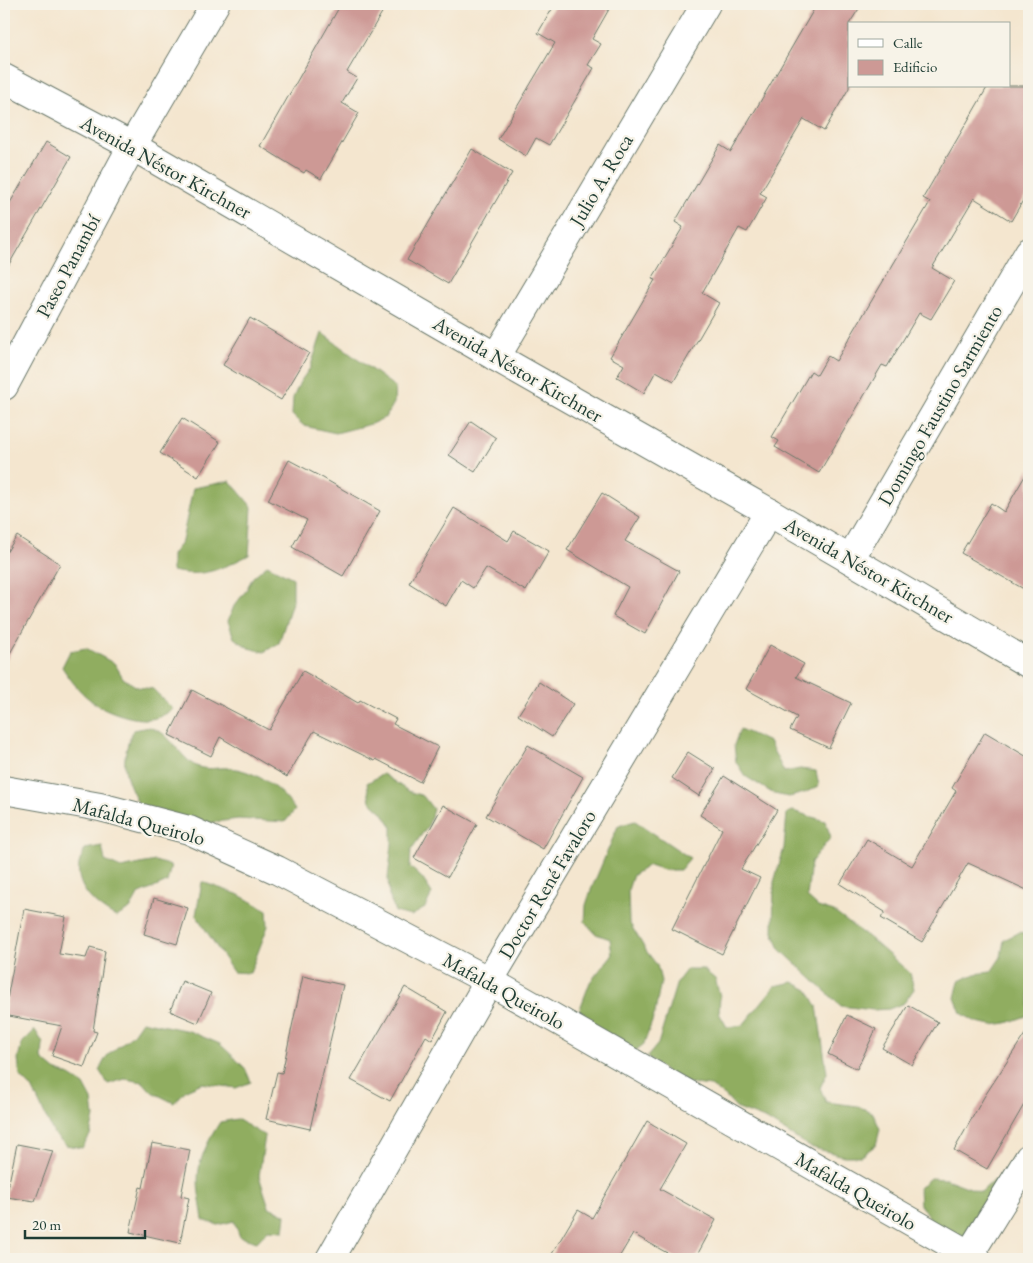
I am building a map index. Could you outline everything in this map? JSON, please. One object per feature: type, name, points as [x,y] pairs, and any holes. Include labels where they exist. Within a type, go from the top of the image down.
[{"type":"street","name":"Paseo Panambí","points":[[4,386],[132,146],[215,4]]},
{"type":"street","name":"Julio A. Roca","points":[[496,357],[706,4]]},
{"type":"street","name":"Avenida Néstor Kirchner","points":[[4,78],[132,146],[496,357],[769,512],[1029,664]]},
{"type":"street","name":"Domingo Faustino Sarmiento","points":[[850,559],[1029,252]]},
{"type":"street","name":"Doctor René Favaloro","points":[[330,1259],[489,981],[769,512]]},
{"type":"street","name":"Mafalda Queirolo","points":[[4,790],[100,807],[189,830],[277,870],[489,981],[973,1257]]},
{"type":"street","points":[[973,1257],[1029,1158]]},
{"type":"green space","points":[[322,333],[395,387],[394,403],[386,417],[371,424],[336,433],[304,426],[292,415],[293,398],[300,382],[310,368]]},
{"type":"green space","points":[[230,481],[252,507],[249,555],[221,568],[203,573],[172,571],[172,555],[182,541],[193,488]]},
{"type":"green space","points":[[267,565],[293,578],[293,599],[279,643],[264,652],[249,648],[234,638],[228,621],[234,606],[245,592],[253,577]]},
{"type":"green space","points":[[86,648],[115,664],[123,678],[137,687],[153,689],[173,709],[159,717],[144,719],[118,714],[96,704],[77,687],[62,667],[70,651]]},
{"type":"green space","points":[[150,727],[164,735],[192,764],[208,769],[230,768],[258,777],[275,788],[295,810],[285,822],[238,819],[188,826],[141,809],[127,779],[125,762],[128,742],[133,730]]},
{"type":"green space","points":[[740,729],[769,742],[784,772],[800,769],[816,771],[819,786],[789,797],[774,794],[745,776],[736,762],[734,745]]},
{"type":"green space","points":[[383,774],[408,791],[423,796],[433,809],[429,824],[411,850],[410,867],[422,878],[432,893],[425,908],[411,916],[395,912],[389,895],[388,878],[392,827],[382,812],[370,801],[367,783]]},
{"type":"green space","points":[[793,811],[825,821],[831,837],[811,862],[807,897],[818,907],[834,912],[873,941],[910,973],[914,989],[904,1003],[889,1009],[873,1010],[841,1006],[780,949],[773,932],[774,882],[784,848],[787,813]]},
{"type":"green space","points":[[635,821],[690,858],[680,870],[664,870],[649,865],[633,875],[628,890],[629,922],[657,965],[661,981],[655,1013],[644,1044],[630,1055],[585,1031],[578,1014],[590,982],[612,955],[610,939],[596,934],[585,922],[586,905],[618,826]]},
{"type":"green space","points":[[102,846],[105,861],[121,868],[155,861],[171,866],[167,882],[138,895],[130,909],[116,917],[89,896],[80,881],[79,862],[85,849]]},
{"type":"green space","points":[[202,882],[237,894],[267,910],[268,926],[250,973],[233,972],[196,915]]},
{"type":"green space","points":[[1020,932],[1029,935],[1029,1015],[1007,1023],[992,1025],[976,1022],[961,1013],[955,998],[959,981],[975,974],[991,972],[1001,957],[1004,940]]},
{"type":"green space","points":[[687,969],[703,969],[715,979],[720,996],[719,1013],[727,1027],[743,1025],[775,986],[793,982],[808,990],[817,1006],[827,1073],[820,1088],[826,1102],[858,1106],[873,1113],[880,1129],[876,1145],[861,1156],[844,1156],[810,1147],[767,1120],[736,1108],[725,1096],[711,1086],[678,1082],[647,1057],[658,1044],[677,982]]},
{"type":"green space","points":[[142,1021],[189,1031],[220,1044],[245,1068],[251,1082],[236,1088],[202,1083],[186,1090],[174,1103],[152,1092],[143,1082],[125,1079],[108,1084],[99,1070],[107,1056],[133,1034]]},
{"type":"green space","points":[[35,1030],[43,1043],[42,1059],[55,1070],[70,1076],[84,1085],[92,1100],[94,1117],[90,1135],[82,1148],[66,1145],[54,1134],[32,1088],[20,1076],[18,1059],[22,1043]]},
{"type":"green space","points":[[237,1119],[265,1136],[259,1176],[269,1207],[286,1215],[284,1231],[268,1230],[257,1242],[240,1237],[234,1221],[218,1225],[203,1220],[198,1181],[202,1156],[220,1122]]},
{"type":"green space","points":[[930,1178],[946,1179],[981,1192],[993,1181],[1008,1179],[974,1240],[941,1233],[920,1205],[919,1188]]},
{"type":"building","points":[[341,4],[387,4],[347,72],[357,78],[342,103],[359,113],[321,179],[306,170],[304,173],[260,146]]},
{"type":"building","points":[[555,4],[612,4],[592,39],[601,44],[588,65],[594,68],[549,145],[536,138],[526,156],[498,139],[555,43],[538,33]]},
{"type":"building","points":[[817,4],[862,4],[850,22],[848,22],[849,88],[824,131],[804,119],[760,193],[767,197],[747,232],[739,228],[702,293],[719,303],[674,381],[656,371],[644,393],[617,377],[624,365],[610,357],[655,280],[652,279],[683,227],[675,222],[720,145],[731,152]]},
{"type":"building","points":[[1029,86],[1029,190],[1011,221],[974,198],[932,268],[954,281],[931,319],[919,313],[887,367],[882,365],[819,473],[775,447],[779,441],[772,437],[811,371],[817,375],[828,356],[836,361],[930,202],[923,198],[987,88]]},
{"type":"building","points":[[46,142],[71,157],[4,273],[4,213]]},
{"type":"building","points":[[472,149],[512,173],[448,284],[407,260]]},
{"type":"building","points":[[250,318],[309,353],[281,400],[223,365]]},
{"type":"building","points":[[182,418],[220,442],[198,477],[160,453]]},
{"type":"building","points":[[471,421],[496,438],[475,472],[449,455]]},
{"type":"building","points":[[289,460],[380,511],[343,576],[292,547],[307,520],[268,500]]},
{"type":"building","points":[[1029,469],[1029,592],[961,553],[991,503],[1004,512]]},
{"type":"building","points":[[602,493],[640,517],[625,541],[679,571],[645,634],[613,616],[628,587],[567,550]]},
{"type":"building","points":[[454,508],[508,541],[514,531],[549,551],[526,591],[486,568],[473,588],[461,580],[446,606],[409,583]]},
{"type":"building","points":[[17,536],[60,564],[4,664],[4,556]]},
{"type":"building","points":[[770,645],[804,664],[796,677],[851,703],[829,748],[790,730],[797,717],[746,689]]},
{"type":"building","points":[[303,671],[358,703],[360,700],[396,719],[393,724],[438,747],[420,782],[376,759],[375,761],[314,731],[287,777],[220,737],[211,756],[169,735],[192,690],[269,730]]},
{"type":"building","points":[[539,682],[573,704],[552,737],[518,715]]},
{"type":"building","points":[[985,732],[1029,758],[1029,891],[968,863],[922,942],[881,918],[885,912],[840,884],[867,839],[912,866],[956,791],[952,788]]},
{"type":"building","points":[[528,745],[583,777],[543,849],[486,816]]},
{"type":"building","points":[[688,752],[715,769],[699,796],[672,778]]},
{"type":"building","points":[[724,776],[777,810],[741,869],[760,878],[722,954],[672,929],[722,829],[700,815]]},
{"type":"building","points":[[443,805],[477,824],[448,877],[414,858]]},
{"type":"building","points":[[154,898],[188,908],[177,944],[144,934]]},
{"type":"building","points":[[24,909],[66,917],[59,954],[86,958],[90,947],[105,951],[93,1031],[97,1032],[84,1067],[52,1056],[62,1026],[4,1015]]},
{"type":"building","points":[[303,976],[343,985],[310,1129],[266,1119],[277,1072],[282,1073]]},
{"type":"building","points":[[182,981],[211,993],[198,1023],[170,1011]]},
{"type":"building","points":[[405,987],[447,1012],[432,1040],[426,1036],[390,1101],[351,1080]]},
{"type":"building","points":[[908,1005],[938,1022],[912,1065],[882,1048]]},
{"type":"building","points":[[847,1015],[876,1029],[857,1069],[828,1054]]},
{"type":"building","points":[[1029,1028],[1029,1096],[987,1169],[954,1150],[984,1097]]},
{"type":"building","points":[[647,1121],[686,1144],[660,1189],[716,1220],[695,1259],[678,1259],[633,1234],[618,1259],[549,1259],[578,1210],[592,1218]]},
{"type":"building","points":[[152,1143],[190,1150],[181,1196],[189,1198],[180,1243],[130,1232],[140,1187],[143,1188]]},
{"type":"building","points":[[17,1144],[53,1151],[35,1201],[6,1197]]}]
